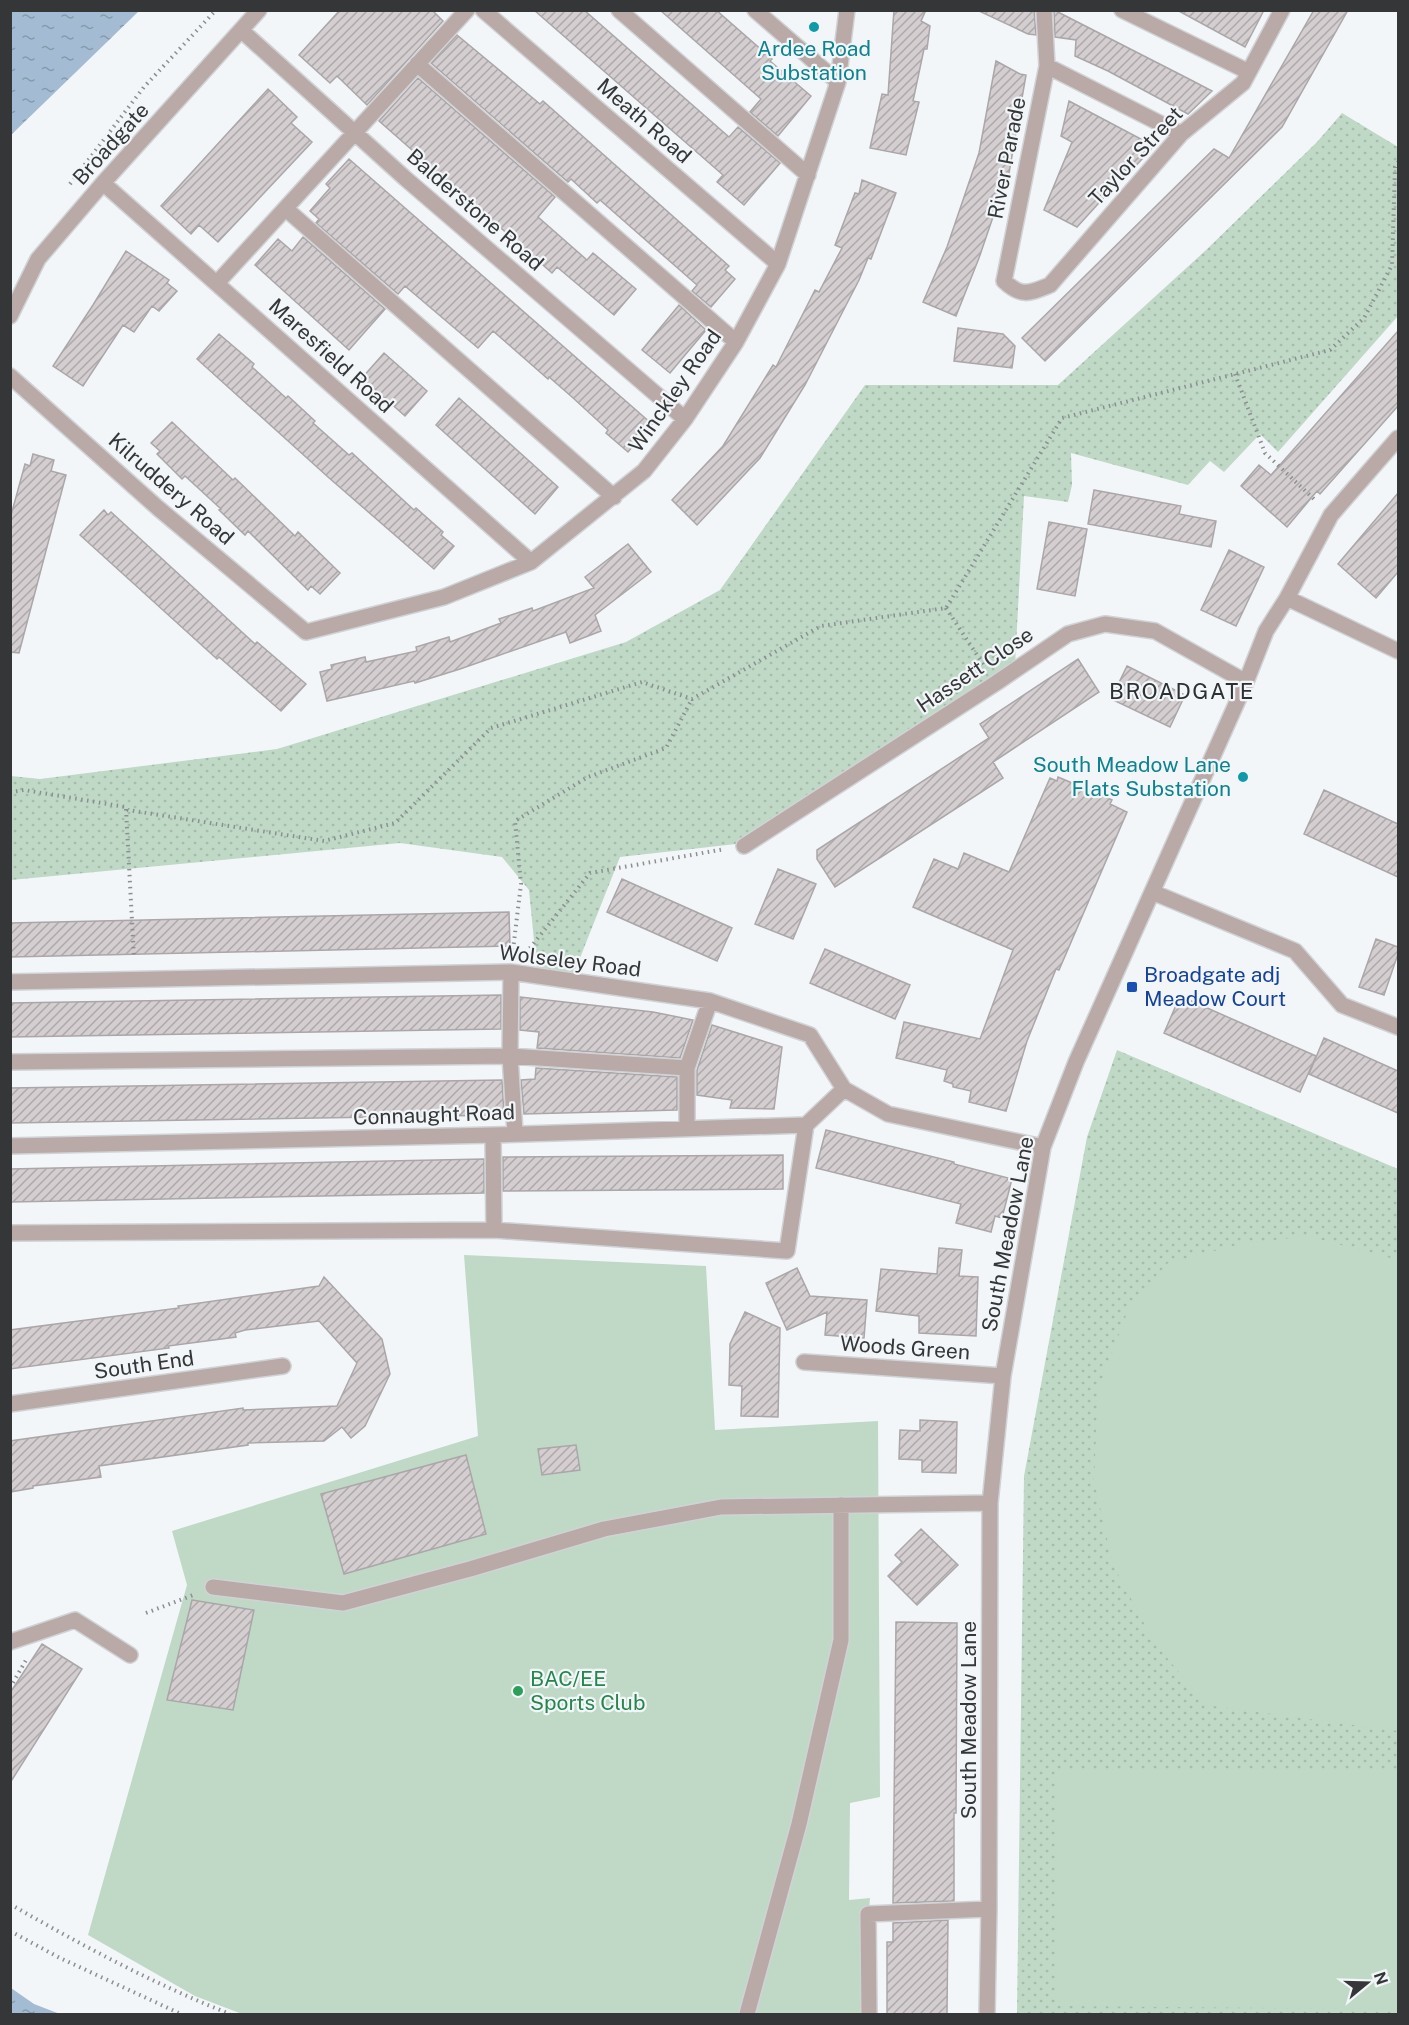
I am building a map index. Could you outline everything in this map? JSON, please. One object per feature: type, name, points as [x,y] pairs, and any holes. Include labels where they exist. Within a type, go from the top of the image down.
[{"type":"street","name":"Broadgate","points":[[10,316],[38,259],[103,183],[259,10]]},
{"type":"street","points":[[217,283],[466,10]]},
{"type":"street","name":"Meath Road","points":[[483,10],[778,264]]},
{"type":"street","points":[[619,10],[808,175]]},
{"type":"street","points":[[755,10],[838,82]]},
{"type":"street","name":"Winckley Road","points":[[306,632],[444,597],[531,562],[644,471],[685,419],[736,342],[778,264],[838,82],[847,10]]},
{"type":"street","name":"River Parade","points":[[1031,292],[1015,291],[1004,281],[1047,66],[1044,10]]},
{"type":"street","points":[[1122,10],[1248,72]]},
{"type":"street","name":"Taylor Street","points":[[1031,292],[1050,285],[1180,134],[1243,83],[1282,10]]},
{"type":"street","name":"Balderstone Road","points":[[241,30],[406,179],[685,419]]},
{"type":"street","points":[[417,64],[736,342]]},
{"type":"street","points":[[1047,66],[1180,134]]},
{"type":"street","name":"Maresfield Road","points":[[103,183],[531,562]]},
{"type":"street","points":[[286,208],[614,497]]},
{"type":"street","name":"Kilruddery Road","points":[[10,376],[158,508],[306,632]]},
{"type":"street","name":"South Meadow Lane","points":[[987,2014],[990,1503],[1002,1376],[1043,1147],[1076,1062],[1246,682],[1266,631],[1287,598],[1331,515],[1398,438]]},
{"type":"street","points":[[1287,598],[1398,651]]},
{"type":"street","name":"Hassett Close","points":[[744,846],[1068,634],[1105,624],[1155,631],[1246,682]]},
{"type":"street","points":[[1152,892],[1295,951],[1342,1005],[1398,1027]]},
{"type":"street","points":[[511,972],[510,1056],[515,1133]]},
{"type":"street","name":"Wolseley Road","points":[[10,982],[511,972],[710,1001],[810,1035],[844,1089],[888,1114],[1043,1147]]},
{"type":"street","points":[[687,1128],[687,1068],[710,1001]]},
{"type":"street","points":[[10,1062],[510,1056],[687,1068]]},
{"type":"street","points":[[10,1233],[494,1230],[787,1251],[807,1125],[844,1089]]},
{"type":"street","name":"Connaught Road","points":[[10,1146],[807,1125]]},
{"type":"street","points":[[493,1135],[494,1230]]},
{"type":"street","name":"Woods Green","points":[[804,1362],[1002,1376]]},
{"type":"street","name":"South End","points":[[10,1404],[283,1366]]},
{"type":"street","points":[[213,1587],[343,1603],[470,1569],[604,1529],[721,1507],[990,1503]]},
{"type":"street","points":[[747,2014],[799,1824],[841,1640],[841,1505]]},
{"type":"street","points":[[10,1642],[75,1620],[130,1655]]},
{"type":"street","points":[[869,2014],[868,1914],[989,1909]]},
{"type":"path","points":[[69,186],[144,87],[216,10]]},
{"type":"path","points":[[946,608],[1062,418],[1330,350],[1364,318],[1392,266],[1396,216],[1395,167],[1398,162]]},
{"type":"path","points":[[1235,374],[1265,453],[1331,515]]},
{"type":"path","points":[[946,608],[996,683]]},
{"type":"path","points":[[511,972],[521,884],[515,820],[588,777],[666,748],[692,699],[821,626],[946,608]]},
{"type":"path","points":[[10,792],[24,790],[126,807],[128,810],[324,841],[395,824],[491,728],[642,682],[692,699]]},
{"type":"path","points":[[126,807],[135,979]]},
{"type":"path","points":[[511,972],[590,873],[744,846]]},
{"type":"path","points":[[146,1613],[213,1587]]},
{"type":"path","points":[[10,1688],[26,1660]]},
{"type":"path","points":[[10,1904],[75,1941],[194,2000],[230,2014]]},
{"type":"path","points":[[10,1931],[60,1958],[181,2014]]},
{"type":"green space","points":[[1342,113],[1398,147],[1398,316],[1278,452],[1260,434],[1224,472],[1210,461],[1188,485],[1071,453],[1072,485],[1068,502],[1024,496],[1015,665],[736,844],[620,857],[574,973],[537,971],[529,890],[502,857],[400,843],[11,880],[11,776],[40,779],[277,749],[626,642],[720,590],[865,385],[1058,385],[1205,251],[1317,142]]},
{"type":"green space","points":[[1117,1050],[1398,1169],[1398,2014],[1017,2014],[1024,1476],[1087,1137]]},
{"type":"green space","points":[[1307,1236],[1398,1260],[1398,1731],[1206,1705],[1154,1642],[1113,1565],[1094,1480],[1098,1390],[1130,1305],[1168,1263],[1241,1244]]},
{"type":"green space","name":"BAC/EE Sports Club","points":[[464,1255],[706,1266],[715,1430],[878,1421],[880,1797],[850,1803],[849,1900],[870,1898],[860,2014],[242,2014],[195,1996],[88,1935],[187,1585],[172,1531],[478,1436]]},
{"type":"green space","points":[[1398,1769],[1398,2009],[1055,2006],[1055,1770]]},
{"type":"water","points":[[11,10],[139,10],[139,11],[11,135]]},
{"type":"water","points":[[11,1988],[34,2004],[60,2014],[11,2014]]},
{"type":"building","points":[[340,10],[432,10],[443,21],[367,105],[337,76],[330,83],[299,55]]},
{"type":"building","points":[[534,10],[584,10],[729,137],[738,127],[780,163],[744,205],[717,182],[723,175]]},
{"type":"building","points":[[660,10],[716,10],[811,96],[778,136],[750,112],[761,99]]},
{"type":"building","points":[[894,10],[926,10],[921,21],[930,26],[927,49],[924,49],[913,101],[919,102],[906,155],[870,148],[882,94],[888,95]]},
{"type":"building","points":[[977,10],[1034,10],[1036,35],[1028,34]]},
{"type":"building","points":[[1054,10],[1212,91],[1188,114],[1075,56],[1076,40],[1055,37]]},
{"type":"building","points":[[1177,10],[1264,10],[1245,47]]},
{"type":"building","points":[[1314,10],[1348,10],[1282,127],[1045,361],[1022,338],[1214,149],[1229,158]]},
{"type":"building","points":[[457,35],[540,104],[543,101],[729,266],[725,270],[735,279],[711,307],[692,291],[697,285],[600,200],[597,203],[571,179],[568,182],[431,63]]},
{"type":"building","points":[[996,61],[1026,75],[1008,179],[1006,179],[956,316],[923,302],[947,247],[979,153]]},
{"type":"building","points":[[418,78],[555,197],[538,217],[587,260],[593,253],[636,289],[614,315],[557,267],[552,273],[379,121]]},
{"type":"building","points":[[268,89],[297,117],[291,123],[312,142],[218,242],[199,225],[191,234],[161,206]]},
{"type":"building","points":[[1069,101],[1154,146],[1130,172],[1121,168],[1107,194],[1077,227],[1044,210],[1072,142],[1061,136]]},
{"type":"building","points":[[349,159],[652,424],[628,452],[606,433],[608,430],[572,397],[493,331],[478,348],[405,286],[398,294],[316,223],[319,219],[310,211],[330,188],[326,184]]},
{"type":"building","points":[[862,180],[896,193],[871,259],[868,258],[805,385],[760,458],[697,525],[672,500],[723,446],[773,365],[776,367],[815,290],[819,292],[842,248],[835,245],[855,193],[859,194]]},
{"type":"building","points":[[303,237],[385,309],[349,350],[255,265],[278,239],[292,251]]},
{"type":"building","points":[[126,251],[169,280],[167,283],[177,291],[159,311],[152,306],[134,332],[123,325],[83,386],[53,366]]},
{"type":"building","points":[[679,305],[706,330],[670,373],[642,350]]},
{"type":"building","points":[[958,328],[1003,334],[1015,346],[1012,368],[954,361]]},
{"type":"building","points":[[1398,331],[1398,406],[1320,494],[1317,491],[1287,527],[1241,486],[1259,465],[1271,475]]},
{"type":"building","points":[[219,334],[254,364],[252,367],[286,398],[288,396],[315,421],[313,423],[349,455],[352,453],[414,510],[416,508],[443,532],[441,535],[454,546],[434,569],[197,359]]},
{"type":"building","points":[[384,353],[427,391],[405,416],[362,378]]},
{"type":"building","points":[[459,398],[558,487],[535,514],[436,425]]},
{"type":"building","points":[[172,422],[295,536],[298,532],[340,573],[320,594],[311,586],[308,590],[248,531],[245,535],[219,510],[221,509],[185,476],[182,479],[157,454],[160,451],[151,443]]},
{"type":"building","points":[[33,454],[54,460],[51,471],[66,475],[19,653],[10,652],[10,519],[25,464],[30,466]]},
{"type":"building","points":[[1094,490],[1181,506],[1179,514],[1216,521],[1211,547],[1088,524]]},
{"type":"building","points":[[1398,493],[1398,572],[1376,598],[1338,564]]},
{"type":"building","points":[[104,510],[108,515],[111,512],[255,644],[257,642],[306,684],[281,711],[219,657],[217,659],[80,535]]},
{"type":"building","points":[[1049,522],[1087,529],[1075,596],[1037,589]]},
{"type":"building","points":[[628,544],[651,572],[595,615],[601,631],[570,643],[566,632],[415,683],[414,681],[327,701],[320,672],[332,669],[331,665],[365,657],[366,662],[417,651],[416,647],[449,637],[450,642],[501,623],[499,619],[532,608],[533,611],[594,588],[585,577]]},
{"type":"building","points":[[1229,550],[1264,567],[1236,626],[1201,610]]},
{"type":"building","points":[[1078,659],[1099,692],[993,762],[1003,778],[835,887],[817,859],[817,850],[989,738],[980,724]]},
{"type":"building","points":[[1127,666],[1185,695],[1170,727],[1111,699]]},
{"type":"building","points":[[1058,777],[1112,800],[1110,804],[1127,812],[1059,970],[1056,969],[1027,1041],[1006,1111],[969,1102],[971,1091],[953,1087],[953,1084],[944,1081],[947,1070],[896,1058],[904,1022],[980,1039],[1013,950],[913,907],[934,859],[958,869],[964,853],[1009,872],[1050,778],[1057,781]]},
{"type":"building","points":[[1324,790],[1398,824],[1398,877],[1304,834]]},
{"type":"building","points":[[778,869],[816,884],[793,939],[755,924]]},
{"type":"building","points":[[622,879],[732,928],[717,961],[607,912]]},
{"type":"building","points":[[509,912],[510,946],[10,957],[10,923]]},
{"type":"building","points":[[1376,939],[1398,947],[1398,954],[1384,995],[1359,987]]},
{"type":"building","points":[[825,949],[910,985],[895,1019],[810,983]]},
{"type":"building","points":[[501,995],[501,1029],[10,1037],[10,1003]]},
{"type":"building","points":[[1180,996],[1316,1056],[1300,1092],[1164,1033]]},
{"type":"building","points":[[520,997],[653,1012],[693,1020],[680,1058],[537,1048],[539,1032],[520,1030]]},
{"type":"building","points":[[712,1025],[782,1047],[774,1109],[730,1108],[732,1100],[697,1095],[697,1070]]},
{"type":"building","points":[[1324,1038],[1398,1071],[1398,1113],[1309,1074]]},
{"type":"building","points":[[536,1068],[677,1077],[677,1110],[524,1114],[521,1080],[535,1079]]},
{"type":"building","points":[[502,1080],[504,1115],[10,1123],[10,1088]]},
{"type":"building","points":[[826,1130],[1012,1179],[1002,1218],[995,1216],[991,1232],[956,1223],[961,1204],[816,1168]]},
{"type":"building","points":[[783,1155],[783,1189],[503,1191],[503,1157]]},
{"type":"building","points":[[484,1159],[484,1193],[10,1202],[10,1169]]},
{"type":"building","points":[[939,1248],[962,1250],[959,1276],[978,1277],[976,1336],[919,1333],[919,1316],[876,1311],[881,1269],[937,1274]]},
{"type":"building","points":[[797,1268],[810,1296],[867,1300],[864,1338],[825,1335],[827,1312],[787,1330],[766,1283]]},
{"type":"building","points":[[324,1277],[382,1339],[390,1374],[365,1426],[351,1438],[342,1427],[324,1441],[248,1443],[248,1445],[99,1466],[101,1477],[33,1486],[33,1488],[10,1492],[10,1441],[243,1408],[243,1410],[337,1406],[357,1363],[319,1321],[245,1330],[235,1333],[236,1337],[168,1346],[169,1348],[10,1369],[10,1330],[179,1308],[178,1306],[319,1286]]},
{"type":"building","points":[[745,1312],[780,1328],[778,1417],[741,1416],[742,1386],[729,1385],[730,1344]]},
{"type":"building","points":[[920,1420],[957,1422],[956,1473],[922,1472],[922,1460],[899,1459],[900,1430],[920,1431]]},
{"type":"building","points":[[576,1445],[580,1470],[542,1475],[538,1449]]},
{"type":"building","points":[[466,1455],[486,1534],[344,1574],[321,1494]]},
{"type":"building","points":[[921,1529],[958,1565],[917,1605],[888,1576],[902,1562],[895,1555]]},
{"type":"building","points":[[192,1600],[254,1610],[233,1710],[167,1700]]},
{"type":"building","points":[[896,1622],[957,1623],[954,1901],[893,1903]]},
{"type":"building","points":[[42,1644],[82,1669],[10,1783],[10,1693]]},
{"type":"building","points":[[948,1920],[947,2014],[887,2014],[887,1942],[893,1942],[893,1923]]},
{"type":"place","name":"Ardee Road Substation","points":[[814,27]]},
{"type":"place","name":"South Meadow Lane Flats Substation","points":[[1243,777]]},
{"type":"place","name":"Broadgate adj Meadow Court","points":[[1132,987]]},
{"type":"place","name":"BAC/EE Sports Club","points":[[518,1691]]},
{"type":"district","name":"BROADGATE","points":[[1182,691]]}]
